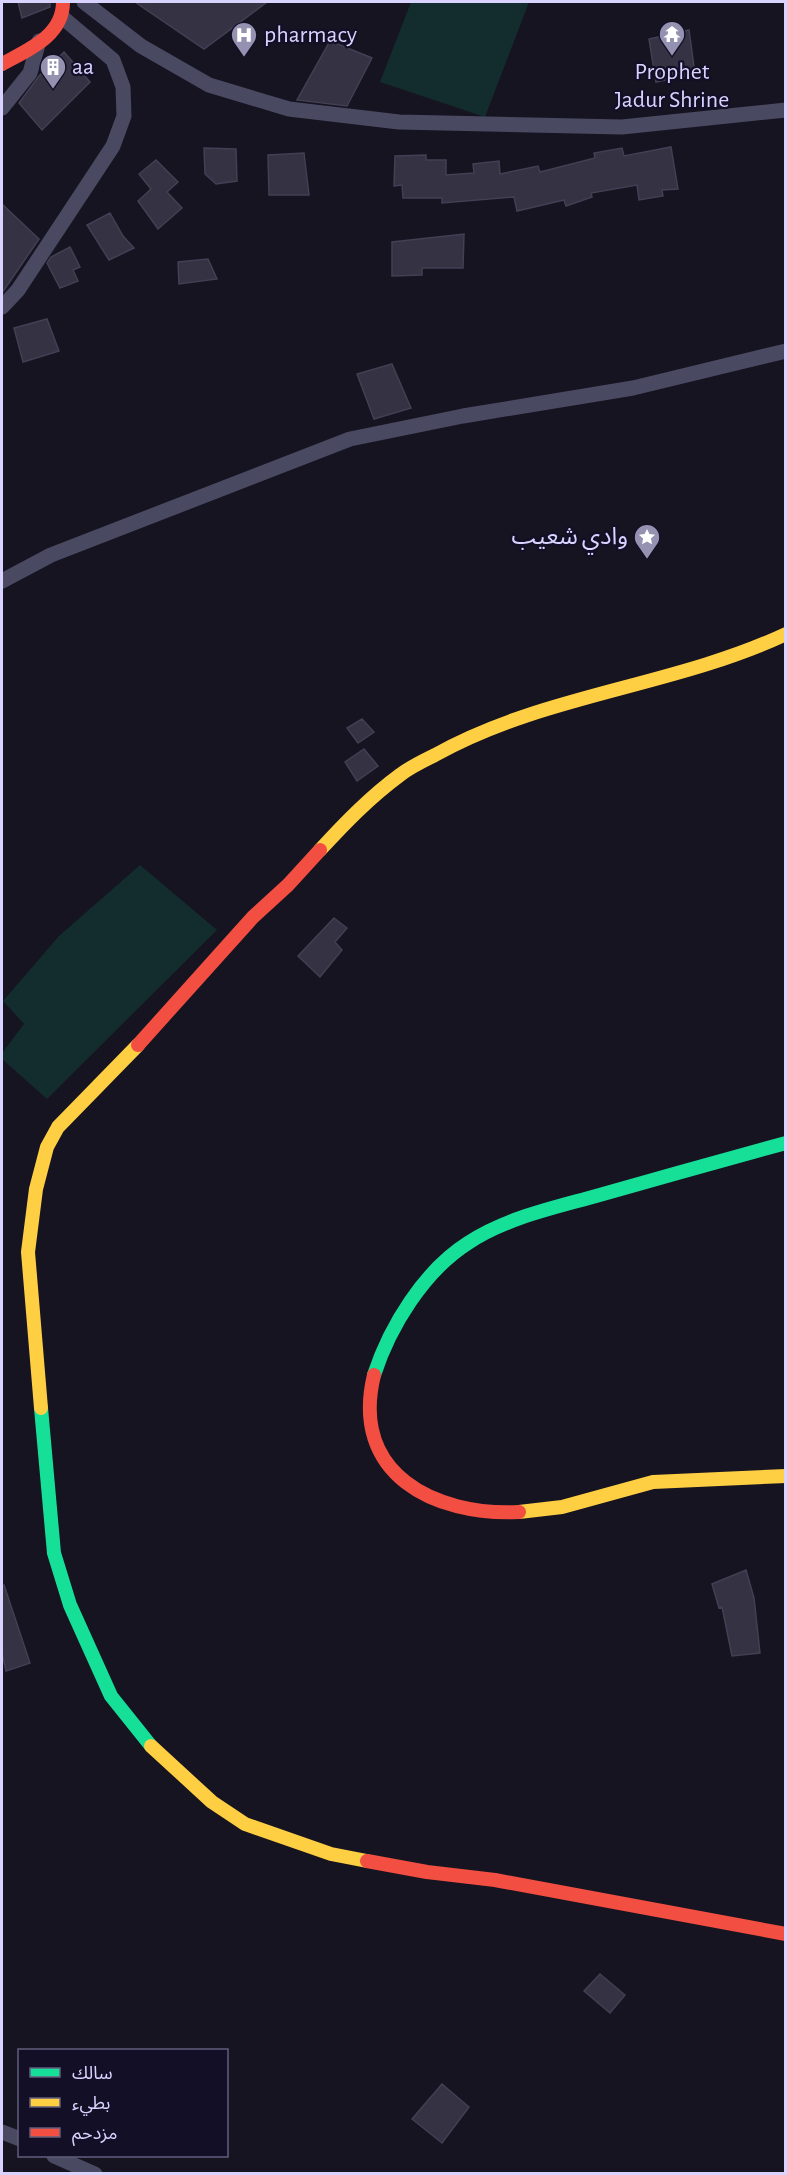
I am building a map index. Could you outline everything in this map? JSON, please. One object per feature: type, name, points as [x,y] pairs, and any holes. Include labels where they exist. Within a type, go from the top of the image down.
[{"type":"main road","points":[[2,64],[39,41],[63,9]]},
{"type":"main road","points":[[786,634],[752,650],[687,671],[513,718],[462,740],[401,774],[353,814],[288,885],[254,917],[113,1074],[58,1126],[47,1147],[36,1189],[28,1252],[54,1553],[70,1605],[111,1696],[157,1753],[212,1802],[245,1824],[331,1854],[427,1872],[495,1880],[786,1934]]},
{"type":"main road","points":[[786,1143],[514,1220],[466,1244],[435,1269],[410,1301],[376,1367],[369,1402],[371,1426],[379,1454],[392,1472],[429,1499],[456,1508],[517,1512],[544,1510],[578,1503],[628,1487],[664,1481],[786,1476]]},
{"type":"street","points":[[84,2],[141,46],[199,80],[289,109],[399,122],[622,127],[786,110]]},
{"type":"street","points":[[2,307],[18,290],[113,146],[124,116],[123,87],[113,60],[63,9]]},
{"type":"street","points":[[2,108],[30,73],[39,41]]},
{"type":"street","points":[[2,582],[51,555],[350,439],[463,416],[633,388],[786,351]]},
{"type":"street","points":[[2,2132],[18,2138]]},
{"type":"street","points":[[56,2157],[95,2174]]},
{"type":"green space","points":[[411,2],[529,2],[485,117],[380,82]]},
{"type":"green space","points":[[140,865],[217,930],[47,1099],[2,1059],[2,1053],[24,1024],[3,1001],[59,936]]},
{"type":"building","name":"aa","points":[[18,2],[50,2],[50,7],[22,18]]},
{"type":"building","points":[[135,2],[267,2],[204,49]]},
{"type":"building","name":"Prophet Jadur Shrine","points":[[689,30],[695,74],[656,82],[649,39]]},
{"type":"building","points":[[330,41],[372,58],[347,106],[297,100]]},
{"type":"building","name":"aa","points":[[64,52],[90,82],[42,130],[19,103],[39,76]]},
{"type":"building","points":[[671,147],[678,189],[662,190],[663,196],[639,200],[637,185],[591,193],[592,197],[566,206],[564,200],[517,211],[514,197],[442,203],[442,198],[403,198],[402,185],[394,186],[395,156],[426,155],[426,160],[446,160],[446,175],[474,173],[473,164],[499,161],[500,174],[538,166],[540,172],[595,158],[594,153],[622,148],[624,156]]},
{"type":"building","points":[[204,148],[236,149],[237,181],[216,184],[205,174]]},
{"type":"building","points":[[304,153],[309,195],[269,195],[268,155]]},
{"type":"building","points":[[156,160],[178,182],[167,192],[182,208],[158,229],[138,201],[151,189],[139,174]]},
{"type":"building","points":[[2,204],[39,239],[2,293]]},
{"type":"building","points":[[110,213],[123,236],[134,248],[109,260],[87,225]]},
{"type":"building","points":[[464,234],[463,268],[422,268],[422,275],[392,276],[392,242]]},
{"type":"building","points":[[70,247],[80,267],[73,270],[78,281],[60,288],[47,263],[51,257]]},
{"type":"building","points":[[208,259],[217,279],[179,284],[178,262]]},
{"type":"building","points":[[47,319],[59,351],[23,362],[14,328]]},
{"type":"building","points":[[392,364],[411,408],[374,419],[357,374]]},
{"type":"building","points":[[362,719],[374,732],[358,743],[347,728]]},
{"type":"building","points":[[364,749],[378,766],[357,781],[345,762]]},
{"type":"building","points":[[334,918],[347,928],[335,942],[342,950],[320,977],[298,956]]},
{"type":"building","points":[[746,1570],[754,1598],[760,1653],[732,1656],[722,1607],[719,1608],[712,1584]]},
{"type":"building","points":[[4,1585],[30,1663],[6,1671],[2,1653],[2,1586]]},
{"type":"building","points":[[600,1974],[625,1995],[610,2013],[584,1991]]},
{"type":"building","points":[[442,2084],[469,2107],[442,2143],[412,2119]]},
{"type":"traffic: fast","points":[[374,1375],[399,1319],[423,1284],[452,1255],[483,1234],[514,1220],[547,1210],[786,1143]]},
{"type":"traffic: fast","points":[[41,1408],[54,1553],[70,1605],[111,1696],[151,1746]]},
{"type":"traffic: slow","points":[[320,850],[348,820],[389,783],[421,762],[477,734],[564,704],[699,667],[786,634]]},
{"type":"traffic: slow","points":[[41,1408],[28,1252],[36,1189],[47,1147],[58,1127],[138,1045]]},
{"type":"traffic: slow","points":[[519,1512],[562,1507],[653,1482],[786,1476]]},
{"type":"traffic: slow","points":[[151,1746],[212,1802],[245,1824],[331,1854],[367,1861]]},
{"type":"traffic: jam","points":[[2,64],[33,47],[51,33],[61,14],[63,2]]},
{"type":"traffic: jam","points":[[138,1045],[253,917],[288,885],[320,850]]},
{"type":"traffic: jam","points":[[374,1375],[370,1409],[375,1439],[387,1463],[406,1482],[429,1497],[457,1506],[487,1511],[519,1512]]},
{"type":"traffic: jam","points":[[367,1861],[427,1872],[495,1880],[786,1934]]},
{"type":"place","name":"Prophet Jadur Shrine","points":[[672,57]]},
{"type":"place","name":"pharmacy","points":[[244,58]]},
{"type":"place","name":"aa","points":[[53,90]]},
{"type":"place","name":"وادي شعيب","points":[[647,560]]}]
